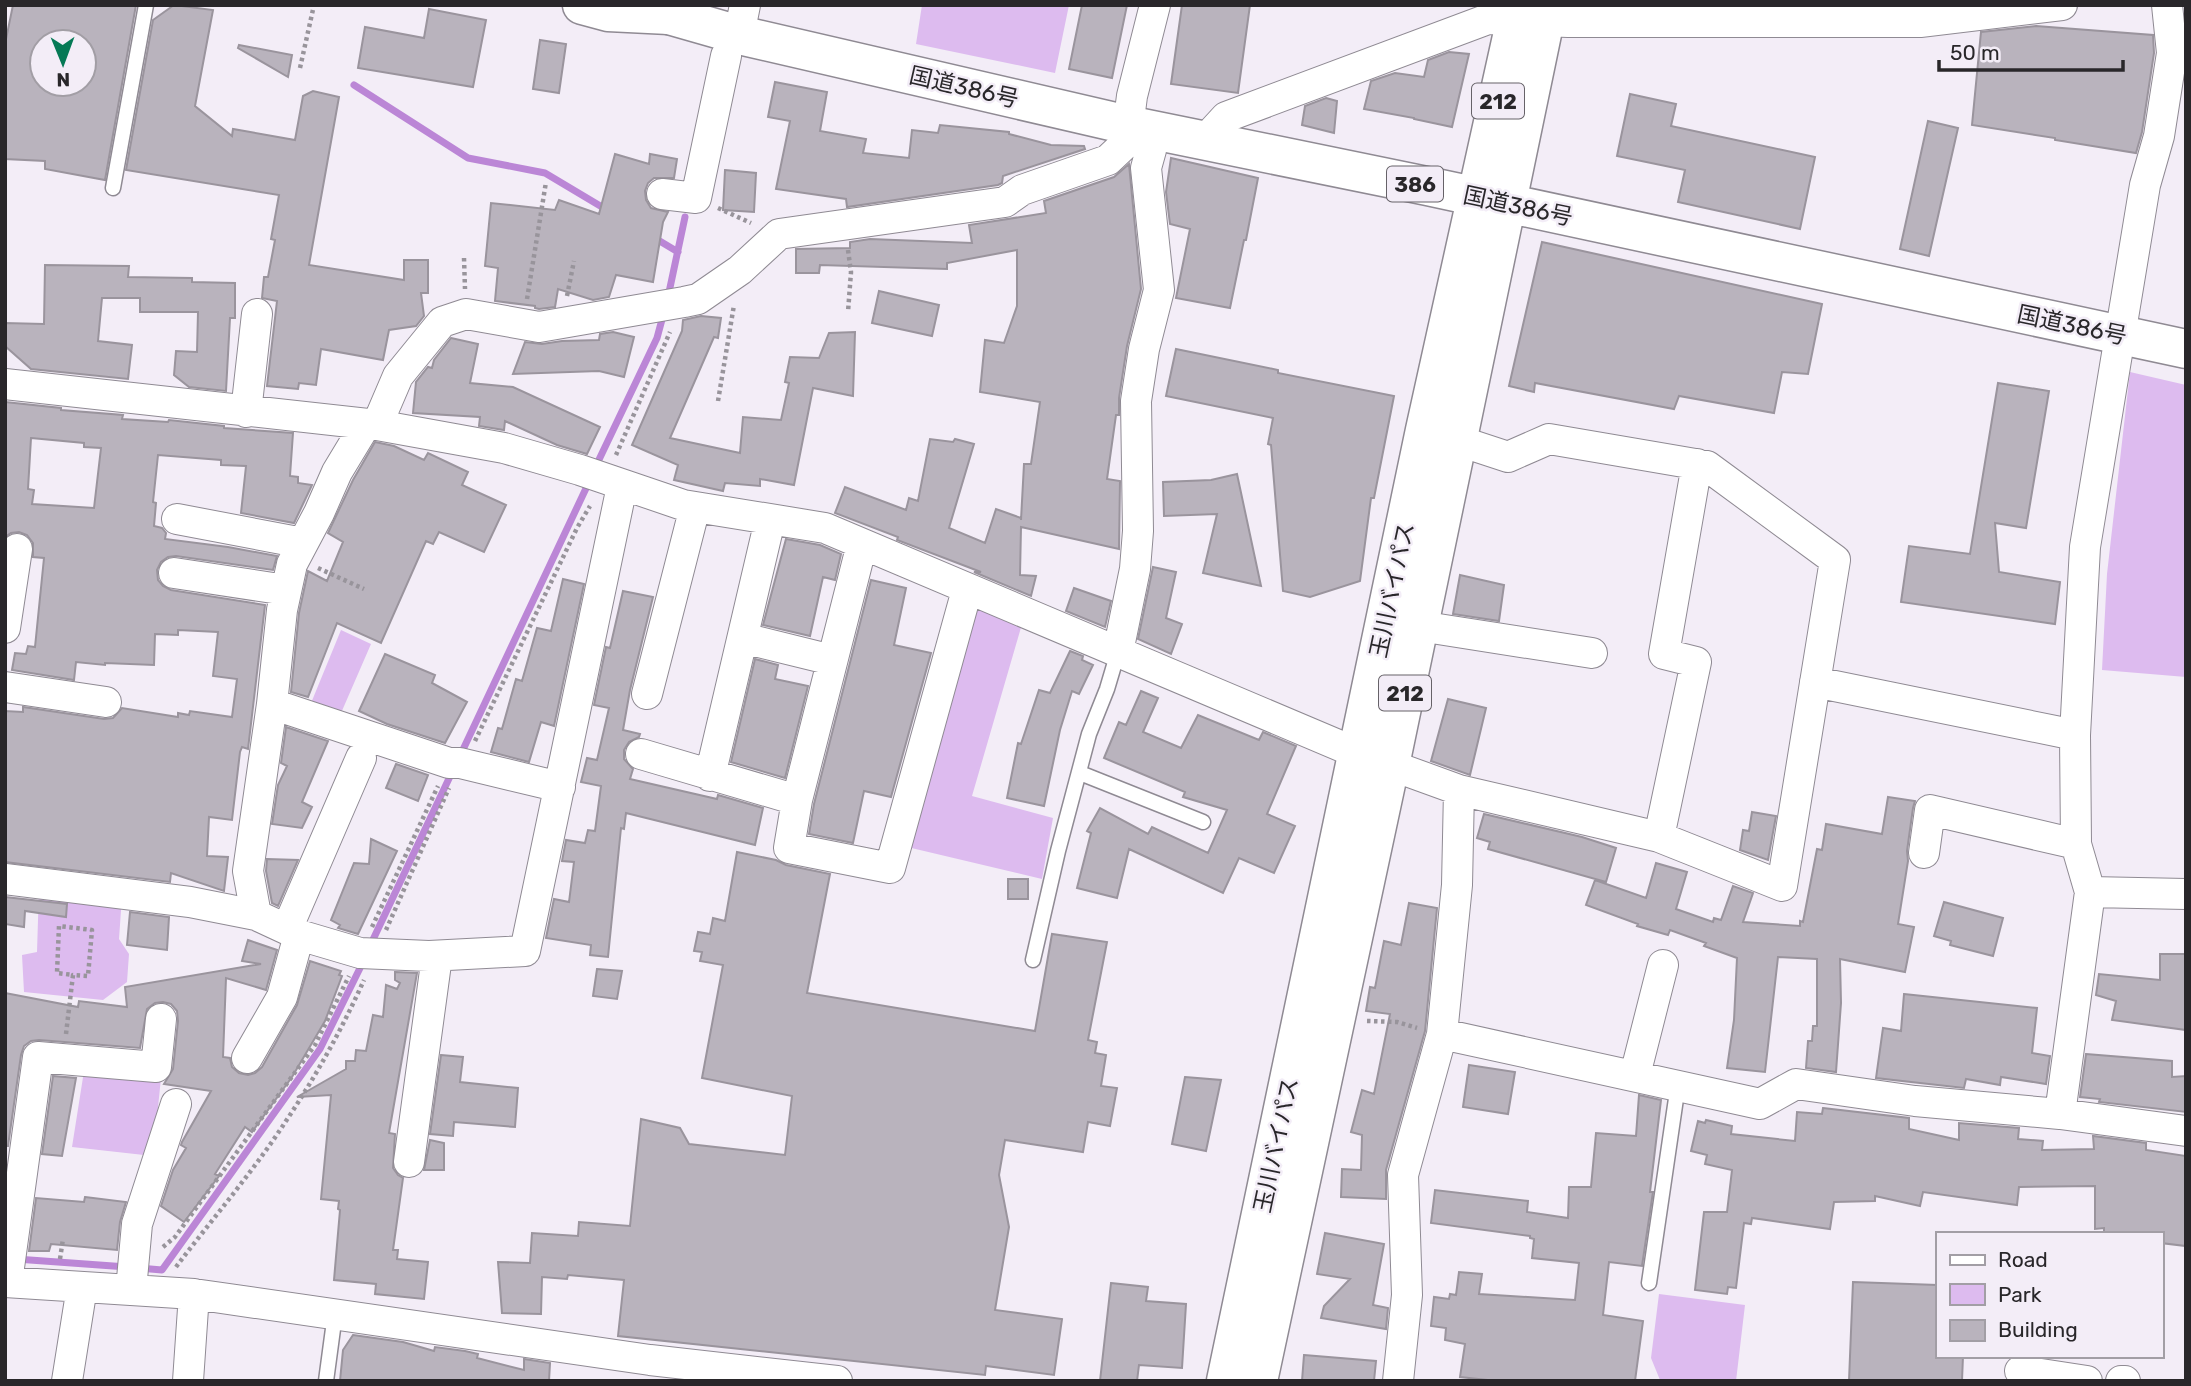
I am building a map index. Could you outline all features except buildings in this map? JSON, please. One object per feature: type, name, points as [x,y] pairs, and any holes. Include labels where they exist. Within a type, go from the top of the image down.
[{"type":"main road","name":"国道386号","points":[[582,5],[608,12],[659,10],[1135,133],[1209,142],[1492,200],[2186,349]]},
{"type":"main road","name":"玉川バイパス","points":[[1226,1381],[1286,1174],[1532,12]]},
{"type":"main road","name":"玉川バイパス","points":[[1374,759],[1419,626],[1441,436]]},
{"type":"main road","name":"玉川バイパス","points":[[1258,1381],[1286,1174]]},
{"type":"street","points":[[1118,652],[1135,569],[1137,543],[1136,401],[1144,349],[1159,290],[1146,168],[1151,150],[1135,133],[1132,96],[1155,5]]},
{"type":"street","points":[[1209,142],[1214,130],[1226,117],[1488,19],[1532,12],[1920,22],[1978,10],[2062,5]]},
{"type":"street","points":[[2060,1114],[2090,891],[2076,844],[2076,735],[2085,547],[2145,185],[2159,136],[2172,53],[2168,5]]},
{"type":"street","points":[[662,194],[696,198],[737,32]]},
{"type":"street","points":[[256,915],[248,871],[286,590],[299,551],[337,472],[371,424],[398,376],[442,322],[466,314],[540,327],[698,299],[740,270],[778,236],[1005,202],[1022,190],[1108,160],[1135,133]]},
{"type":"street","points":[[246,412],[257,314]]},
{"type":"street","points":[[5,384],[371,424],[503,448],[695,507],[825,528],[1374,759],[1459,790],[1660,837],[1782,886],[1835,560],[1707,466],[1549,439],[1508,457],[1441,436]]},
{"type":"street","points":[[1660,837],[1696,662],[1664,654],[1697,464]]},
{"type":"street","points":[[5,878],[190,902],[256,915],[293,932],[368,953],[437,956],[525,951],[559,787],[603,479]]},
{"type":"street","points":[[647,694],[695,507]]},
{"type":"street","points":[[177,519],[299,551]]},
{"type":"street","points":[[710,776],[770,520]]},
{"type":"street","points":[[862,544],[797,800],[789,848],[890,868],[967,590]]},
{"type":"street","points":[[5,628],[17,549]]},
{"type":"street","points":[[174,573],[286,590]]},
{"type":"street","points":[[1419,626],[1591,653]]},
{"type":"street","points":[[743,638],[832,660]]},
{"type":"street","points":[[1815,682],[2076,735]]},
{"type":"street","points":[[5,687],[106,702]]},
{"type":"street","points":[[272,704],[455,763],[559,787]]},
{"type":"street","points":[[641,754],[797,800]]},
{"type":"street","points":[[247,1058],[282,997],[293,932],[361,758]]},
{"type":"street","points":[[1398,1381],[1407,1295],[1403,1175],[1441,1034],[1457,885],[1459,790]]},
{"type":"street","points":[[1924,853],[1930,810],[2076,844]]},
{"type":"street","points":[[2090,891],[2186,894]]},
{"type":"street","points":[[410,1162],[437,956]]},
{"type":"street","points":[[1635,1075],[1663,965]]},
{"type":"street","points":[[160,1020],[156,1066],[38,1057],[6,1282],[132,1287],[650,1360],[837,1381]]},
{"type":"street","points":[[1441,1034],[1760,1104],[1796,1084],[1915,1101],[2060,1114],[2186,1131]]},
{"type":"street","points":[[132,1287],[137,1224],[176,1104]]},
{"type":"street","points":[[67,1381],[82,1287]]},
{"type":"street","points":[[182,1294],[188,1381]]},
{"type":"street","points":[[2020,1371],[2087,1381]]},
{"type":"lane","points":[[113,188],[146,5]]},
{"type":"lane","points":[[1033,960],[1089,734],[1107,690],[1118,652]]},
{"type":"lane","points":[[1080,773],[1203,822]]},
{"type":"lane","points":[[1649,1283],[1678,1085]]},
{"type":"lane","points":[[326,1381],[335,1314]]},
{"type":"path","points":[[300,68],[314,5]]},
{"type":"path","points":[[523,324],[546,182]]},
{"type":"path","points":[[696,198],[778,236]]},
{"type":"path","points":[[843,225],[851,272],[848,312]]},
{"type":"path","points":[[718,401],[740,270]]},
{"type":"path","points":[[135,1251],[156,1253],[175,1237],[315,1045],[368,953],[455,763],[469,754],[603,479],[673,304]]},
{"type":"path","points":[[299,551],[365,589]]},
{"type":"path","points":[[182,1294],[170,1274],[284,1124],[320,1067],[349,1013],[368,953],[455,763]]},
{"type":"path","points":[[60,926],[92,930],[88,976],[73,975],[57,973],[60,926]]},
{"type":"path","points":[[63,1059],[73,975]]},
{"type":"path","points":[[1359,1021],[1397,1022],[1441,1034]]},
{"type":"path","points":[[62,1246],[63,1239]]},
{"type":"green space","points":[[922,5],[1069,5],[1055,73],[916,44]]},
{"type":"green space","points":[[2130,372],[2186,385],[2186,677],[2102,670],[2107,574]]},
{"type":"green space","points":[[971,600],[1022,624],[972,796],[1053,818],[1042,879],[903,846]]},
{"type":"green space","points":[[341,630],[371,644],[338,720],[309,708]]},
{"type":"green space","points":[[39,888],[122,896],[119,939],[129,954],[127,982],[103,1000],[24,992],[22,955],[37,952]]},
{"type":"green space","points":[[84,1071],[161,1078],[153,1156],[72,1147]]},
{"type":"green space","points":[[1659,1294],[1745,1305],[1736,1381],[1660,1380],[1651,1358]]},
{"type":"waterway","points":[[354,85],[468,158],[545,173],[607,210]]},
{"type":"waterway","points":[[668,297],[685,217]]},
{"type":"waterway","points":[[653,237],[678,252]]},
{"type":"waterway","points":[[595,468],[657,338],[664,312]]},
{"type":"waterway","points":[[460,756],[589,482]]},
{"type":"waterway","points":[[370,946],[453,770]]},
{"type":"waterway","points":[[139,1268],[162,1270],[320,1049],[364,960]]},
{"type":"waterway","points":[[16,1259],[127,1267]]}]
